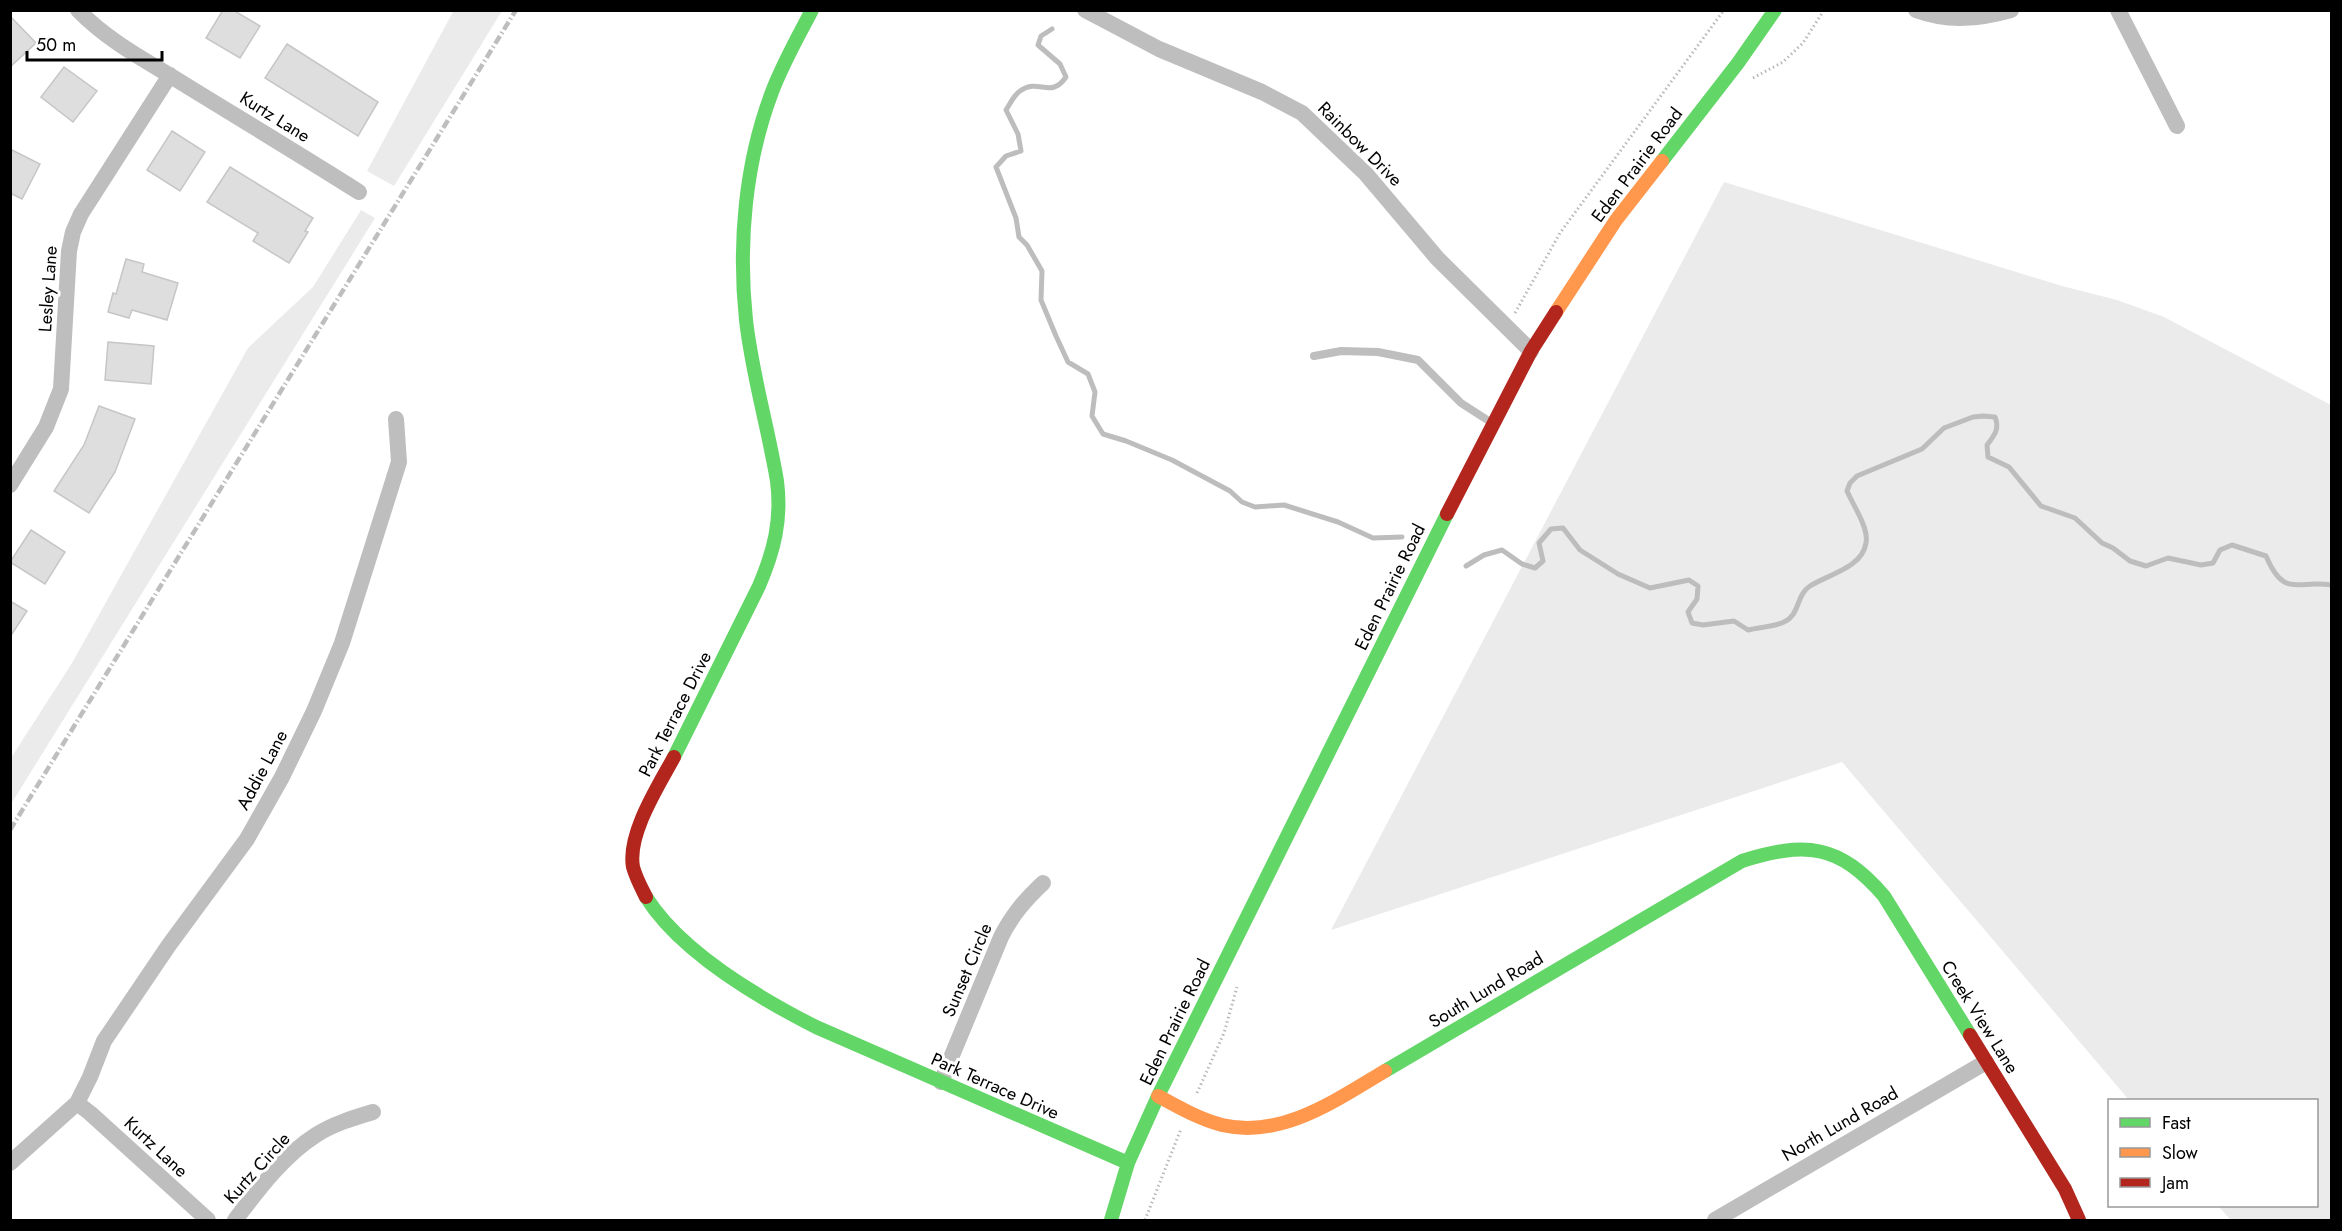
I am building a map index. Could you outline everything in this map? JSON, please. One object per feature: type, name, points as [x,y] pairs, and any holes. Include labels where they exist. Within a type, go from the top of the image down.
[{"type":"street","name":"Kurtz Lane","points":[[78,10],[94,27],[124,49],[359,192]]},
{"type":"street","name":"Park Terrace Drive","points":[[812,10],[770,100],[755,154],[746,209],[742,265],[747,321],[779,494],[778,526],[772,556],[642,820],[635,843],[633,866],[641,890],[654,909],[724,972],[768,1002],[816,1027],[1128,1163]]},
{"type":"street","name":"Rainbow Drive","points":[[1085,10],[1159,49],[1262,92],[1302,113],[1366,174],[1437,258],[1531,351]]},
{"type":"street","name":"Eden Prairie Road","points":[[1111,1221],[1128,1163],[1158,1096],[1531,351],[1616,220],[1738,63],[1775,10]]},
{"type":"street","points":[[1916,10],[1953,19],[1984,18],[2011,10]]},
{"type":"street","points":[[2118,10],[2176,126]]},
{"type":"street","name":"Lesley Lane","points":[[10,485],[46,427],[61,390],[69,251],[73,232],[81,214],[170,75]]},
{"type":"street","name":"Addie Lane","points":[[77,1103],[104,1041],[169,945],[247,839],[282,777],[314,711],[342,643],[399,462],[396,418]]},
{"type":"street","name":"South Lund Road","points":[[1158,1096],[1188,1113],[1231,1128],[1263,1128],[1293,1121],[1321,1109],[1742,861],[1770,851],[1800,848],[1829,852]]},
{"type":"street","name":"Creek View Lane","points":[[1829,852],[1870,877],[1884,896],[2065,1189],[2079,1221]]},
{"type":"street","name":"Sunset Circle","points":[[941,1082],[1006,927],[1026,899],[1043,884]]},
{"type":"street","name":"North Lund Road","points":[[1714,1221],[1986,1062]]},
{"type":"street","name":"Kurtz Lane","points":[[77,1103],[208,1221]]},
{"type":"street","points":[[10,1163],[77,1103]]},
{"type":"street","name":"Kurtz Circle","points":[[235,1221],[296,1149],[339,1123],[372,1112]]},
{"type":"lane","points":[[1314,356],[1341,351],[1378,352],[1418,360],[1461,403],[1493,423]]},
{"type":"path","points":[[1507,327],[1560,233],[1724,10]]},
{"type":"path","points":[[1748,81],[1782,62],[1803,43],[1824,10]]},
{"type":"path","points":[[1145,1221],[1188,1113],[1224,1033],[1239,978]]},
{"type":"shaded area","points":[[454,10],[502,11],[394,186],[367,171]]},
{"type":"shaded area","points":[[1724,182],[2062,286],[2117,300],[2164,317],[2331,405],[2331,1220],[2231,1220],[2219,1207],[2318,1207],[2318,1099],[2128,1099],[1842,762],[1331,930]]},
{"type":"shaded area","points":[[361,210],[375,218],[11,804],[11,758],[72,663],[248,348],[313,287]]},
{"type":"building","points":[[223,10],[233,10],[260,26],[240,58],[206,38]]},
{"type":"building","points":[[10,16],[36,43],[10,67]]},
{"type":"building","points":[[287,44],[378,102],[358,136],[265,78]]},
{"type":"building","points":[[64,67],[97,91],[73,122],[41,97]]},
{"type":"building","points":[[172,131],[205,152],[180,191],[147,170]]},
{"type":"building","points":[[10,149],[40,164],[22,199],[10,193]]},
{"type":"building","points":[[230,167],[313,218],[305,231],[308,232],[289,263],[253,241],[258,233],[207,202]]},
{"type":"building","points":[[126,259],[144,264],[142,272],[178,283],[167,320],[132,310],[129,318],[108,312]]},
{"type":"building","points":[[108,342],[154,346],[151,384],[105,380]]},
{"type":"building","points":[[99,406],[135,419],[115,472],[89,513],[54,491],[84,445]]},
{"type":"building","points":[[31,530],[65,552],[45,584],[10,562]]},
{"type":"building","points":[[10,601],[27,611],[10,637]]},
{"type":"waterway","points":[[1052,29],[1041,36],[1038,45],[1060,64],[1066,77],[1055,87],[1027,87],[1014,97],[1006,110],[1018,134],[1021,151],[1006,156],[996,167],[1016,218],[1019,237],[1027,245],[1042,271],[1041,300],[1056,336],[1068,362],[1088,374],[1095,392],[1092,416],[1103,434],[1172,460],[1230,491],[1242,502],[1255,507],[1284,505],[1338,522],[1373,538],[1402,537]]},
{"type":"waterway","points":[[1466,566],[1484,555],[1502,550],[1522,564],[1535,568],[1543,561],[1539,543],[1551,529],[1563,528],[1580,550],[1618,574],[1650,588],[1689,580],[1698,586],[1697,599],[1688,612],[1692,623],[1703,625],[1734,621],[1748,630],[1776,625],[1793,615],[1802,594],[1810,586],[1852,564],[1863,552],[1866,543],[1865,531],[1847,491],[1850,483],[1857,476],[1922,449],[1944,428],[1973,417],[1983,416],[1995,417],[1997,425],[1996,432],[1987,445],[1988,457],[2009,467],[2041,506],[2075,518],[2102,543],[2130,561],[2146,566],[2168,558],[2201,565],[2213,563],[2220,550],[2232,545],[2266,556],[2272,569],[2285,582],[2332,585]]},
{"type":"railway","points":[[10,830],[516,10]]},
{"type":"traffic: fast","points":[[674,757],[759,586],[776,535],[777,481],[746,320],[744,233],[750,175],[763,119],[781,71],[812,10]]},
{"type":"traffic: fast","points":[[1662,161],[1738,63],[1775,10]]},
{"type":"traffic: fast","points":[[1111,1220],[1128,1163],[1158,1096],[1447,514]]},
{"type":"traffic: fast","points":[[1385,1071],[1742,861],[1785,851],[1803,850],[1836,857],[1868,879],[1884,896],[1970,1035]]},
{"type":"traffic: fast","points":[[646,897],[679,937],[700,955],[770,1002],[816,1027],[1128,1163]]},
{"type":"traffic: slow","points":[[1556,312],[1616,220],[1662,161]]},
{"type":"traffic: slow","points":[[1158,1096],[1197,1116],[1222,1125],[1244,1128],[1266,1127],[1287,1122],[1328,1105],[1385,1071]]},
{"type":"traffic: jam","points":[[1447,514],[1531,351],[1556,312]]},
{"type":"traffic: jam","points":[[646,897],[633,867],[632,854],[639,825],[674,757]]},
{"type":"traffic: jam","points":[[1970,1035],[2065,1189],[2079,1220]]}]
